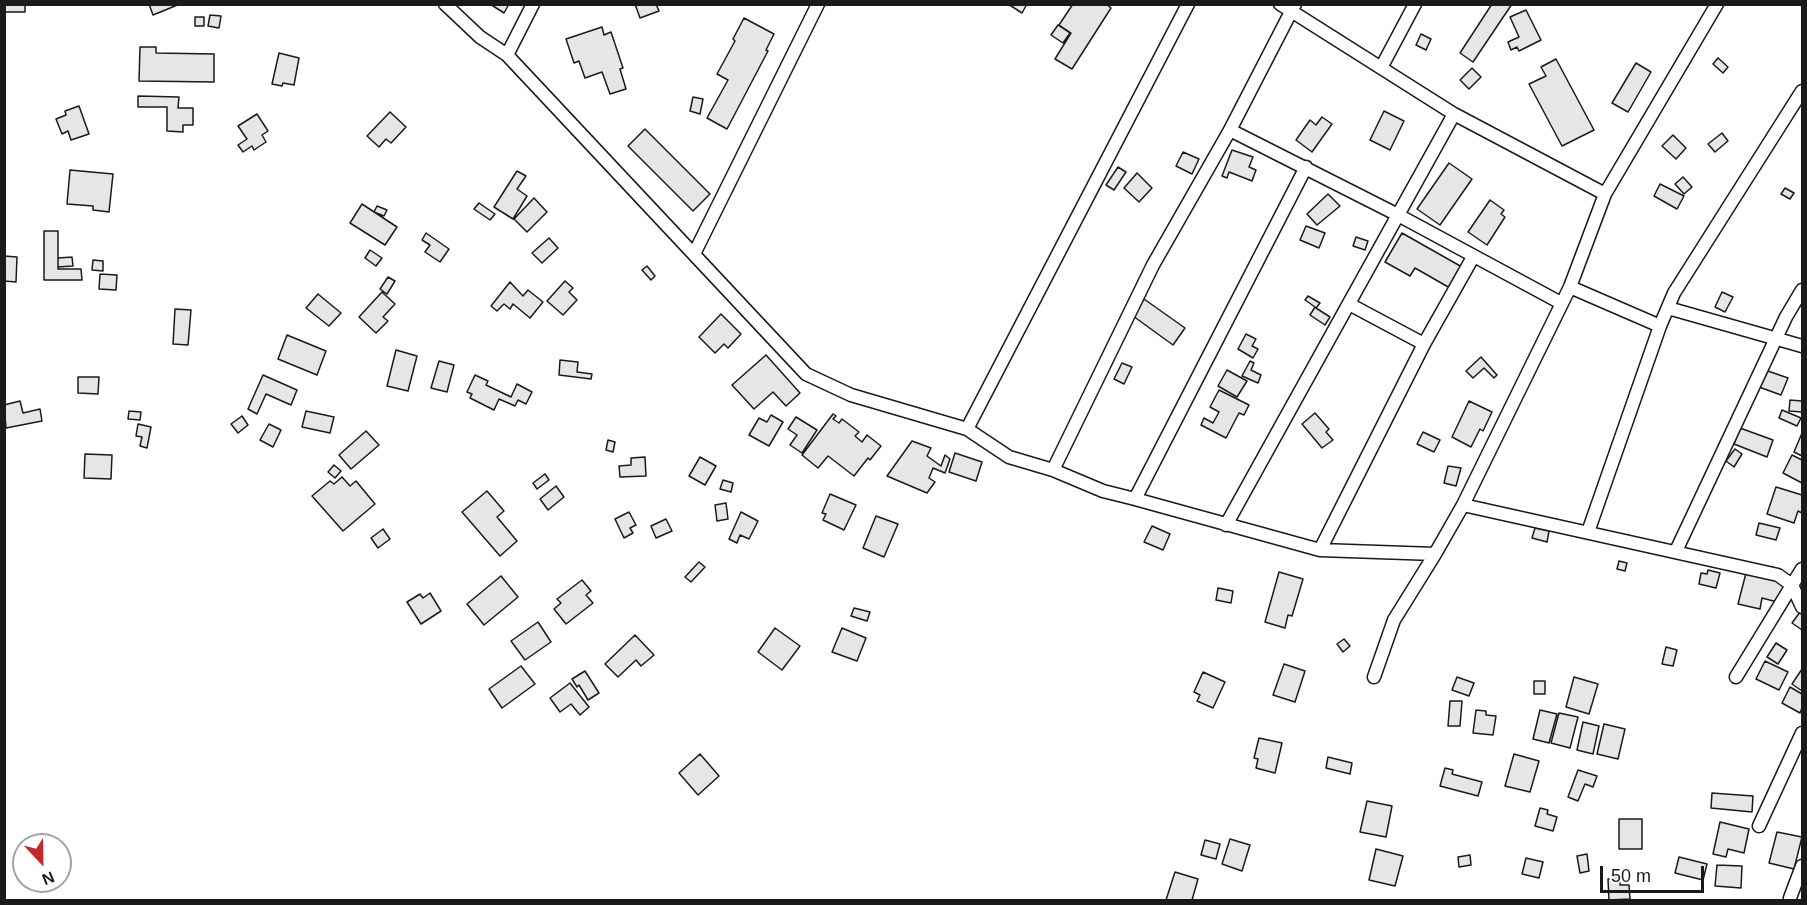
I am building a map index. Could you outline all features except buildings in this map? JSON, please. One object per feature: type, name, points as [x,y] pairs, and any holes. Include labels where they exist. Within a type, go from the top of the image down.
[{"type":"street","points":[[445,4],[480,37],[507,55],[806,374],[851,395],[967,429],[1010,457],[1053,470],[1103,491],[1320,550],[1435,554]]},
{"type":"street","points":[[507,55],[533,4]]},
{"type":"street","points":[[694,254],[818,4]]},
{"type":"street","points":[[967,429],[1188,4]]},
{"type":"street","points":[[1280,4],[1293,8],[1454,114],[1605,194]]},
{"type":"street","points":[[1381,68],[1415,4]]},
{"type":"street","points":[[1374,677],[1394,620],[1463,505],[1570,286],[1605,194],[1717,4]]},
{"type":"street","points":[[1053,470],[1153,265],[1230,130],[1293,8]]},
{"type":"street","points":[[1588,532],[1660,326],[1674,293],[1803,91]]},
{"type":"street","points":[[1226,525],[1454,114]]},
{"type":"street","points":[[1230,130],[1398,215],[1561,303]]},
{"type":"street","points":[[1136,499],[1306,167]]},
{"type":"street","points":[[1320,550],[1424,344],[1473,257]]},
{"type":"street","points":[[1570,286],[1660,326]]},
{"type":"street","points":[[1676,551],[1776,338],[1803,290]]},
{"type":"street","points":[[1349,304],[1424,344]]},
{"type":"street","points":[[1668,308],[1803,346]]},
{"type":"street","points":[[1463,505],[1778,575],[1792,585],[1803,607]]},
{"type":"street","points":[[1737,677],[1803,568]]},
{"type":"street","points":[[1759,826],[1803,734]]},
{"type":"street","points":[[1790,898],[1803,866]]}]
